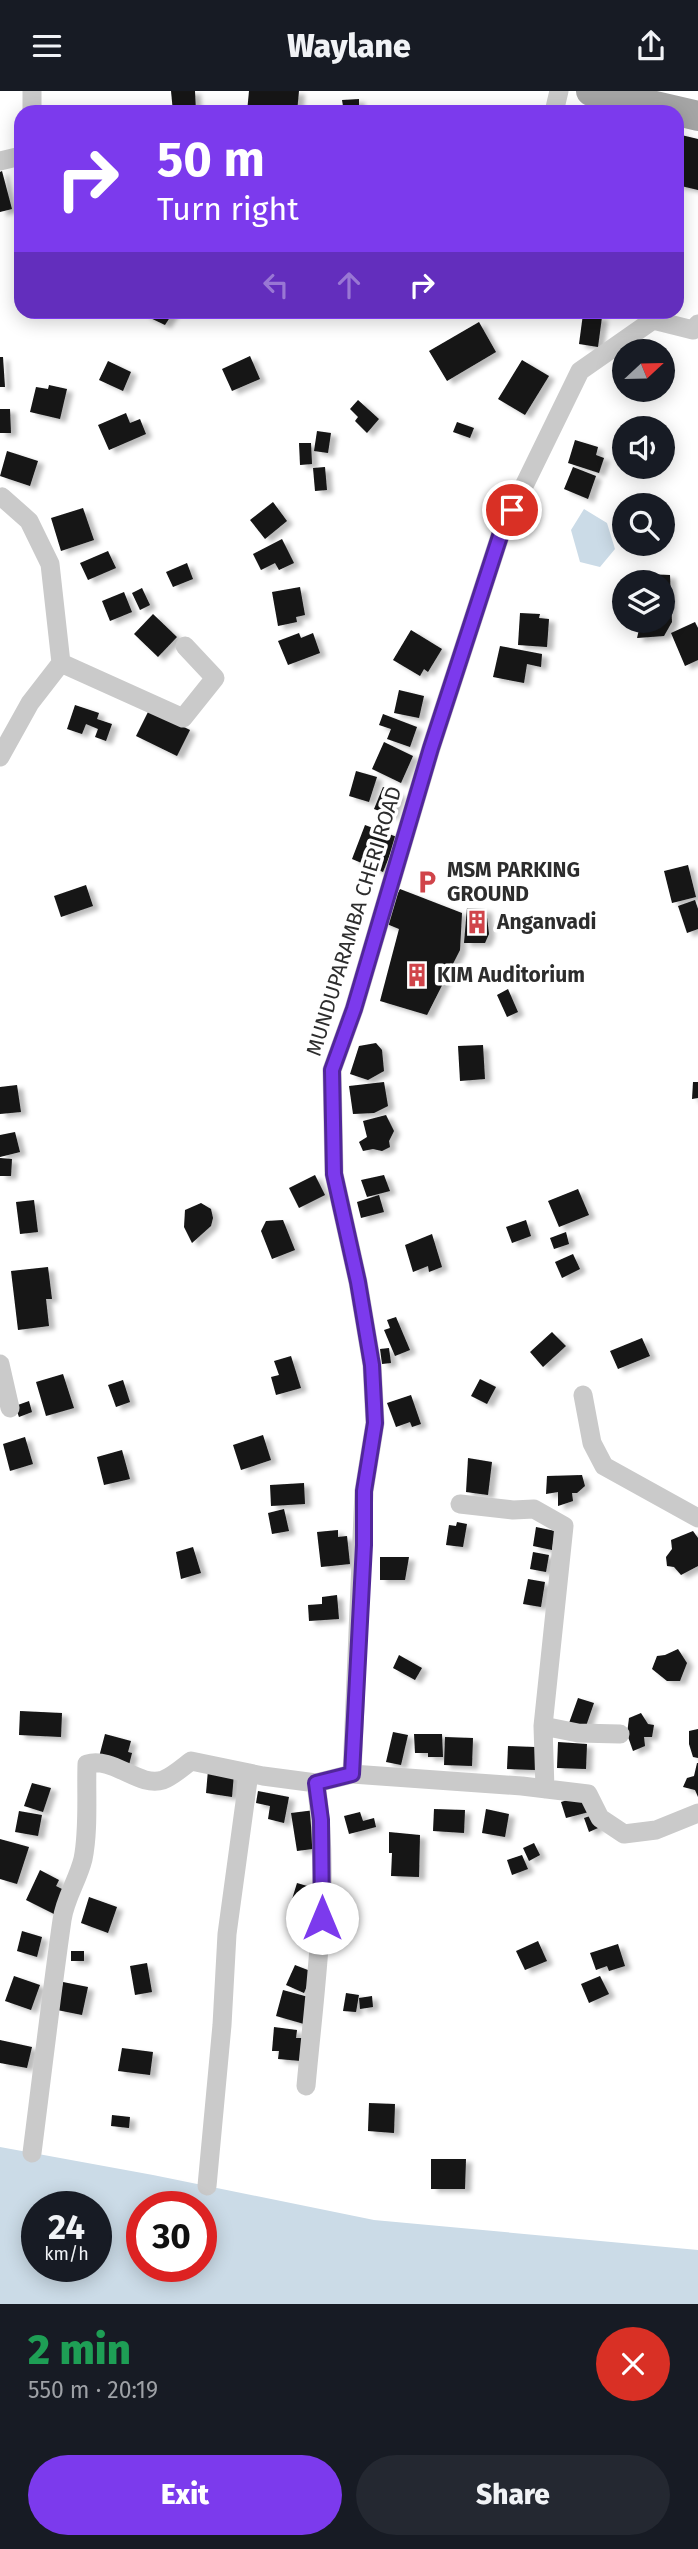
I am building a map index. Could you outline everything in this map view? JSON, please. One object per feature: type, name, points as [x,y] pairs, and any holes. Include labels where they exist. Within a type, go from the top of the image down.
[{"type":"main road","points":[[591,91],[649,105]]},
{"type":"street","name":"MUNDUPARAMBA CHERI ROAD","points":[[352,1774],[364,1545],[364,1491],[375,1423],[372,1365],[358,1282],[334,1174],[332,1070],[360,987],[431,748],[501,533],[580,371],[653,320],[693,330],[698,324]]},
{"type":"street","points":[[0,757],[30,703],[61,663],[50,564],[29,521],[1,497]]},
{"type":"street","points":[[61,663],[183,718],[215,678],[185,646]]},
{"type":"street","points":[[0,1364],[10,1408]]},
{"type":"street","points":[[583,1395],[592,1443],[604,1466],[698,1518]]},
{"type":"street","points":[[460,1504],[513,1510],[534,1509],[564,1526],[543,1726],[545,1789]]},
{"type":"street","points":[[543,1726],[578,1733],[620,1734]]},
{"type":"street","points":[[32,2153],[62,1916],[82,1862],[87,1834],[87,1764],[97,1761],[152,1781],[164,1779],[191,1761],[316,1783],[352,1774],[588,1794],[600,1818],[624,1834],[656,1830],[698,1812]]},
{"type":"street","points":[[207,2186],[222,2025],[226,1934],[249,1773]]},
{"type":"street","points":[[306,2086],[322,1918],[321,1820],[316,1783]]},
{"type":"water","points":[[584,509],[607,523],[612,539],[612,553],[600,567],[580,562],[571,530]]},
{"type":"water","points":[[0,2147],[374,2220],[698,2250],[698,2304],[0,2304]]},
{"type":"building","points":[[171,91],[195,91],[196,105],[172,105]]},
{"type":"building","points":[[249,91],[299,91],[298,105],[248,105]]},
{"type":"building","points":[[359,99],[359,105],[343,105],[342,100]]},
{"type":"building","points":[[684,136],[698,139],[698,190],[684,187]]},
{"type":"building","points":[[2,171],[12,209],[0,212],[0,172]]},
{"type":"building","points":[[152,319],[169,319],[165,325]]},
{"type":"building","points":[[582,319],[602,319],[598,347],[579,344]]},
{"type":"building","points":[[479,322],[496,352],[447,381],[429,351]]},
{"type":"building","points":[[250,356],[260,379],[232,391],[222,369]]},
{"type":"building","points":[[0,357],[3,357],[5,387],[0,387]]},
{"type":"building","points":[[522,360],[549,376],[525,415],[498,399]]},
{"type":"building","points":[[108,361],[131,372],[123,391],[99,380]]},
{"type":"building","points":[[49,385],[67,389],[60,419],[30,412],[36,387],[48,389]]},
{"type":"building","points":[[358,400],[379,419],[367,433],[355,421],[358,417],[350,409]]},
{"type":"building","points":[[0,409],[10,409],[11,433],[0,433]]},
{"type":"building","points":[[126,413],[130,423],[140,419],[146,434],[109,450],[98,425]]},
{"type":"building","points":[[457,422],[474,428],[470,438],[453,432]]},
{"type":"building","points":[[317,431],[331,433],[328,453],[314,451]]},
{"type":"building","points":[[575,440],[598,447],[596,455],[604,458],[599,473],[568,463]]},
{"type":"building","points":[[299,443],[311,443],[312,464],[300,465]]},
{"type":"building","points":[[7,451],[38,461],[30,486],[0,476]]},
{"type":"building","points":[[325,467],[327,490],[315,491],[313,468]]},
{"type":"building","points":[[573,467],[596,476],[588,499],[564,489]]},
{"type":"building","points":[[273,502],[287,521],[265,539],[250,520]]},
{"type":"building","points":[[83,508],[94,540],[61,551],[51,518]]},
{"type":"building","points":[[282,539],[294,563],[279,570],[275,563],[261,570],[253,554]]},
{"type":"building","points":[[108,551],[116,568],[88,580],[80,563]]},
{"type":"building","points":[[187,563],[193,579],[173,587],[166,572]]},
{"type":"building","points":[[300,587],[305,615],[296,617],[297,622],[278,626],[272,592]]},
{"type":"building","points":[[142,588],[150,605],[140,610],[132,593]]},
{"type":"building","points":[[124,592],[132,612],[110,621],[102,601]]},
{"type":"building","points":[[520,613],[540,614],[539,618],[549,619],[547,647],[518,645]]},
{"type":"building","points":[[153,614],[177,637],[158,657],[134,634]]},
{"type":"building","points":[[695,622],[698,628],[698,660],[685,666],[671,633]]},
{"type":"building","points":[[411,630],[442,649],[428,672],[424,669],[420,676],[393,660]]},
{"type":"building","points":[[299,633],[301,638],[313,633],[320,653],[288,665],[278,641]]},
{"type":"building","points":[[638,633],[666,633],[664,636],[637,638]]},
{"type":"building","points":[[500,646],[542,654],[541,667],[527,664],[524,683],[493,677]]},
{"type":"building","points":[[399,690],[424,696],[419,718],[394,713]]},
{"type":"building","points":[[75,705],[99,713],[97,719],[112,724],[106,741],[95,737],[98,729],[86,724],[82,734],[67,729]]},
{"type":"building","points":[[149,710],[190,730],[177,756],[136,736]]},
{"type":"building","points":[[383,714],[417,727],[410,747],[387,739],[391,729],[379,725]]},
{"type":"building","points":[[384,742],[413,756],[401,783],[372,769]]},
{"type":"building","points":[[356,771],[377,777],[369,802],[349,796]]},
{"type":"building","points":[[383,787],[400,794],[392,816],[374,809]]},
{"type":"building","points":[[365,825],[397,837],[383,872],[352,859]]},
{"type":"building","points":[[688,865],[696,897],[672,903],[664,871]]},
{"type":"building","points":[[86,885],[93,906],[61,917],[54,896]]},
{"type":"building","name":"KIM Auditorium","points":[[400,889],[462,913],[460,950],[427,1015],[380,1001],[399,929],[382,922]]},
{"type":"building","points":[[695,900],[698,929],[687,933],[678,906]]},
{"type":"building","name":"Anganvadi","points":[[467,908],[486,909],[489,934],[485,943],[464,943]]},
{"type":"building","points":[[508,989],[518,1012],[507,1017],[497,995]]},
{"type":"building","points":[[376,1043],[382,1050],[384,1071],[368,1080],[350,1074],[359,1046]]},
{"type":"building","points":[[483,1045],[485,1079],[460,1081],[458,1046]]},
{"type":"building","points":[[384,1082],[388,1106],[374,1113],[353,1114],[349,1086]]},
{"type":"building","points":[[693,1082],[698,1082],[698,1098],[692,1099]]},
{"type":"building","points":[[17,1085],[21,1112],[0,1114],[0,1087]]},
{"type":"building","points":[[386,1115],[394,1131],[389,1141],[390,1147],[382,1151],[363,1151],[359,1142],[367,1137],[363,1121]]},
{"type":"building","points":[[15,1132],[20,1152],[0,1157],[0,1135]]},
{"type":"building","points":[[0,1158],[12,1159],[11,1176],[0,1176]]},
{"type":"building","points":[[315,1175],[325,1195],[299,1208],[289,1188]]},
{"type":"building","points":[[384,1175],[390,1191],[367,1197],[361,1180]]},
{"type":"building","points":[[578,1189],[589,1215],[559,1227],[548,1201]]},
{"type":"building","points":[[379,1195],[384,1212],[361,1218],[357,1202]]},
{"type":"building","points":[[34,1200],[38,1232],[20,1234],[16,1202]]},
{"type":"building","points":[[201,1203],[211,1209],[213,1218],[211,1226],[192,1243],[184,1227],[185,1210]]},
{"type":"building","points":[[283,1220],[295,1250],[272,1259],[261,1231],[266,1221]]},
{"type":"building","points":[[526,1220],[531,1236],[512,1243],[506,1227]]},
{"type":"building","points":[[566,1232],[569,1244],[554,1249],[550,1238]]},
{"type":"building","points":[[432,1234],[442,1267],[429,1272],[428,1266],[413,1272],[405,1245]]},
{"type":"building","points":[[573,1254],[580,1269],[562,1278],[555,1262]]},
{"type":"building","points":[[48,1267],[52,1299],[46,1299],[49,1326],[18,1330],[11,1271]]},
{"type":"building","points":[[396,1317],[410,1350],[395,1356],[384,1330],[390,1328],[387,1320]]},
{"type":"building","points":[[552,1332],[566,1346],[543,1367],[530,1352]]},
{"type":"building","points":[[642,1338],[650,1356],[618,1369],[610,1351]]},
{"type":"building","points":[[389,1348],[391,1363],[382,1364],[380,1349]]},
{"type":"building","points":[[291,1356],[301,1388],[276,1395],[271,1377],[279,1375],[274,1361]]},
{"type":"building","points":[[63,1374],[74,1408],[46,1416],[36,1382]]},
{"type":"building","points":[[480,1379],[496,1387],[487,1404],[471,1396]]},
{"type":"building","points":[[123,1380],[130,1402],[116,1407],[108,1385]]},
{"type":"building","points":[[411,1395],[421,1424],[412,1427],[410,1422],[396,1427],[387,1403]]},
{"type":"building","points":[[29,1401],[32,1412],[19,1417],[15,1406]]},
{"type":"building","points":[[263,1435],[271,1460],[241,1470],[233,1445]]},
{"type":"building","points":[[25,1437],[33,1464],[10,1471],[3,1444]]},
{"type":"building","points":[[122,1450],[130,1479],[104,1485],[97,1457]]},
{"type":"building","points":[[468,1458],[492,1462],[488,1495],[466,1492]]},
{"type":"building","points":[[582,1475],[585,1486],[577,1493],[572,1493],[573,1501],[558,1506],[558,1492],[546,1494],[547,1476]]},
{"type":"building","points":[[304,1483],[305,1504],[271,1506],[270,1485]]},
{"type":"building","points":[[284,1509],[289,1531],[272,1534],[268,1513]]},
{"type":"building","points":[[457,1522],[467,1524],[463,1547],[446,1545],[449,1525],[456,1526]]},
{"type":"building","points":[[536,1527],[555,1531],[552,1550],[533,1546]]},
{"type":"building","points":[[338,1530],[338,1537],[347,1536],[350,1564],[321,1567],[317,1532]]},
{"type":"building","points":[[693,1531],[698,1538],[698,1566],[681,1575],[674,1567],[667,1566],[666,1557],[672,1549],[671,1540]]},
{"type":"building","points":[[193,1547],[201,1573],[181,1579],[176,1552]]},
{"type":"building","points":[[533,1552],[549,1555],[546,1572],[530,1569]]},
{"type":"building","points":[[380,1557],[409,1557],[405,1580],[380,1580]]},
{"type":"building","points":[[528,1579],[545,1582],[541,1607],[523,1604]]},
{"type":"building","points":[[337,1595],[339,1619],[309,1621],[308,1605],[322,1604],[322,1597]]},
{"type":"building","points":[[678,1649],[687,1663],[680,1681],[667,1681],[652,1669],[657,1656]]},
{"type":"building","points":[[399,1655],[422,1668],[415,1680],[393,1668]]},
{"type":"building","points":[[578,1698],[594,1703],[585,1729],[569,1723]]},
{"type":"building","points":[[20,1711],[62,1713],[61,1737],[19,1735]]},
{"type":"building","points":[[641,1713],[648,1724],[654,1725],[652,1737],[644,1737],[645,1746],[633,1751],[627,1734],[629,1718]]},
{"type":"building","points":[[698,1729],[698,1758],[693,1757],[689,1731]]},
{"type":"building","points":[[393,1732],[408,1735],[401,1765],[386,1762]]},
{"type":"building","points":[[105,1734],[131,1741],[129,1765],[99,1757]]},
{"type":"building","points":[[414,1734],[442,1734],[443,1757],[428,1757],[428,1753],[415,1753]]},
{"type":"building","points":[[445,1737],[473,1738],[472,1766],[444,1765]]},
{"type":"building","points":[[558,1742],[587,1744],[586,1769],[557,1768]]},
{"type":"building","points":[[508,1746],[535,1747],[535,1770],[507,1769]]},
{"type":"building","points":[[697,1763],[698,1797],[695,1790],[683,1787],[687,1778],[694,1776]]},
{"type":"building","points":[[208,1770],[234,1773],[232,1797],[206,1793]]},
{"type":"building","points":[[32,1783],[51,1788],[43,1812],[24,1806]]},
{"type":"building","points":[[258,1791],[289,1797],[284,1823],[268,1819],[270,1806],[256,1803]]},
{"type":"building","points":[[574,1798],[586,1799],[589,1812],[566,1818],[561,1802]]},
{"type":"building","points":[[434,1809],[465,1810],[464,1833],[433,1831]]},
{"type":"building","points":[[486,1809],[509,1814],[505,1837],[482,1833]]},
{"type":"building","points":[[315,1810],[320,1848],[297,1851],[291,1813]]},
{"type":"building","points":[[19,1811],[42,1815],[38,1836],[15,1832]]},
{"type":"building","points":[[360,1812],[363,1821],[374,1818],[376,1827],[349,1834],[344,1816]]},
{"type":"building","points":[[593,1815],[598,1828],[589,1832],[584,1818]]},
{"type":"building","points":[[389,1832],[420,1835],[419,1877],[391,1876]]},
{"type":"building","points":[[0,1839],[29,1847],[17,1884],[0,1879]]},
{"type":"building","points":[[534,1843],[540,1855],[529,1861],[523,1848]]},
{"type":"building","points":[[522,1855],[528,1869],[512,1875],[507,1860]]},
{"type":"building","points":[[40,1870],[59,1880],[56,1886],[66,1891],[54,1914],[26,1900]]},
{"type":"building","points":[[297,1883],[314,1888],[314,1917],[289,1909]]},
{"type":"building","points":[[89,1897],[117,1907],[108,1933],[81,1923]]},
{"type":"building","points":[[22,1931],[42,1937],[37,1957],[17,1951]]},
{"type":"building","points":[[538,1941],[547,1961],[525,1970],[516,1951]]},
{"type":"building","points":[[618,1944],[625,1966],[609,1971],[607,1966],[596,1970],[590,1953]]},
{"type":"building","points":[[71,1951],[84,1951],[84,1961],[71,1961]]},
{"type":"building","points":[[147,1963],[152,1992],[135,1995],[130,1966]]},
{"type":"building","points":[[295,1965],[313,1972],[304,1993],[286,1985]]},
{"type":"building","points":[[14,1976],[40,1985],[31,2010],[5,2001]]},
{"type":"building","points":[[600,1976],[609,1994],[589,2003],[581,1984]]},
{"type":"building","points":[[63,1982],[88,1987],[82,2015],[57,2010]]},
{"type":"building","points":[[283,1990],[312,1998],[304,2024],[276,2016]]},
{"type":"building","points":[[346,1993],[359,1995],[356,2012],[343,2011]]},
{"type":"building","points":[[372,1996],[373,2007],[360,2009],[359,1998]]},
{"type":"building","points":[[274,2027],[297,2030],[296,2038],[303,2038],[301,2061],[278,2059],[279,2051],[272,2051]]},
{"type":"building","points":[[0,2040],[32,2047],[27,2068],[0,2063]]},
{"type":"building","points":[[122,2048],[153,2052],[150,2075],[118,2071]]},
{"type":"building","points":[[369,2103],[395,2104],[394,2133],[368,2131]]},
{"type":"building","points":[[112,2115],[130,2117],[129,2128],[111,2126]]},
{"type":"building","points":[[431,2159],[466,2159],[465,2189],[431,2189]]},
{"type":"place","name":"MSM PARKING GROUND","points":[[427,882]]},
{"type":"place","name":"Anganvadi","points":[[477,922]]},
{"type":"place","name":"KIM Auditorium","points":[[417,975]]},
{"type":"route","points":[[322,1918],[321,1820],[316,1783],[352,1774],[364,1545],[364,1491],[375,1423],[372,1365],[358,1282],[334,1174],[332,1070],[371,954],[431,748],[501,533],[512,510]]}]
